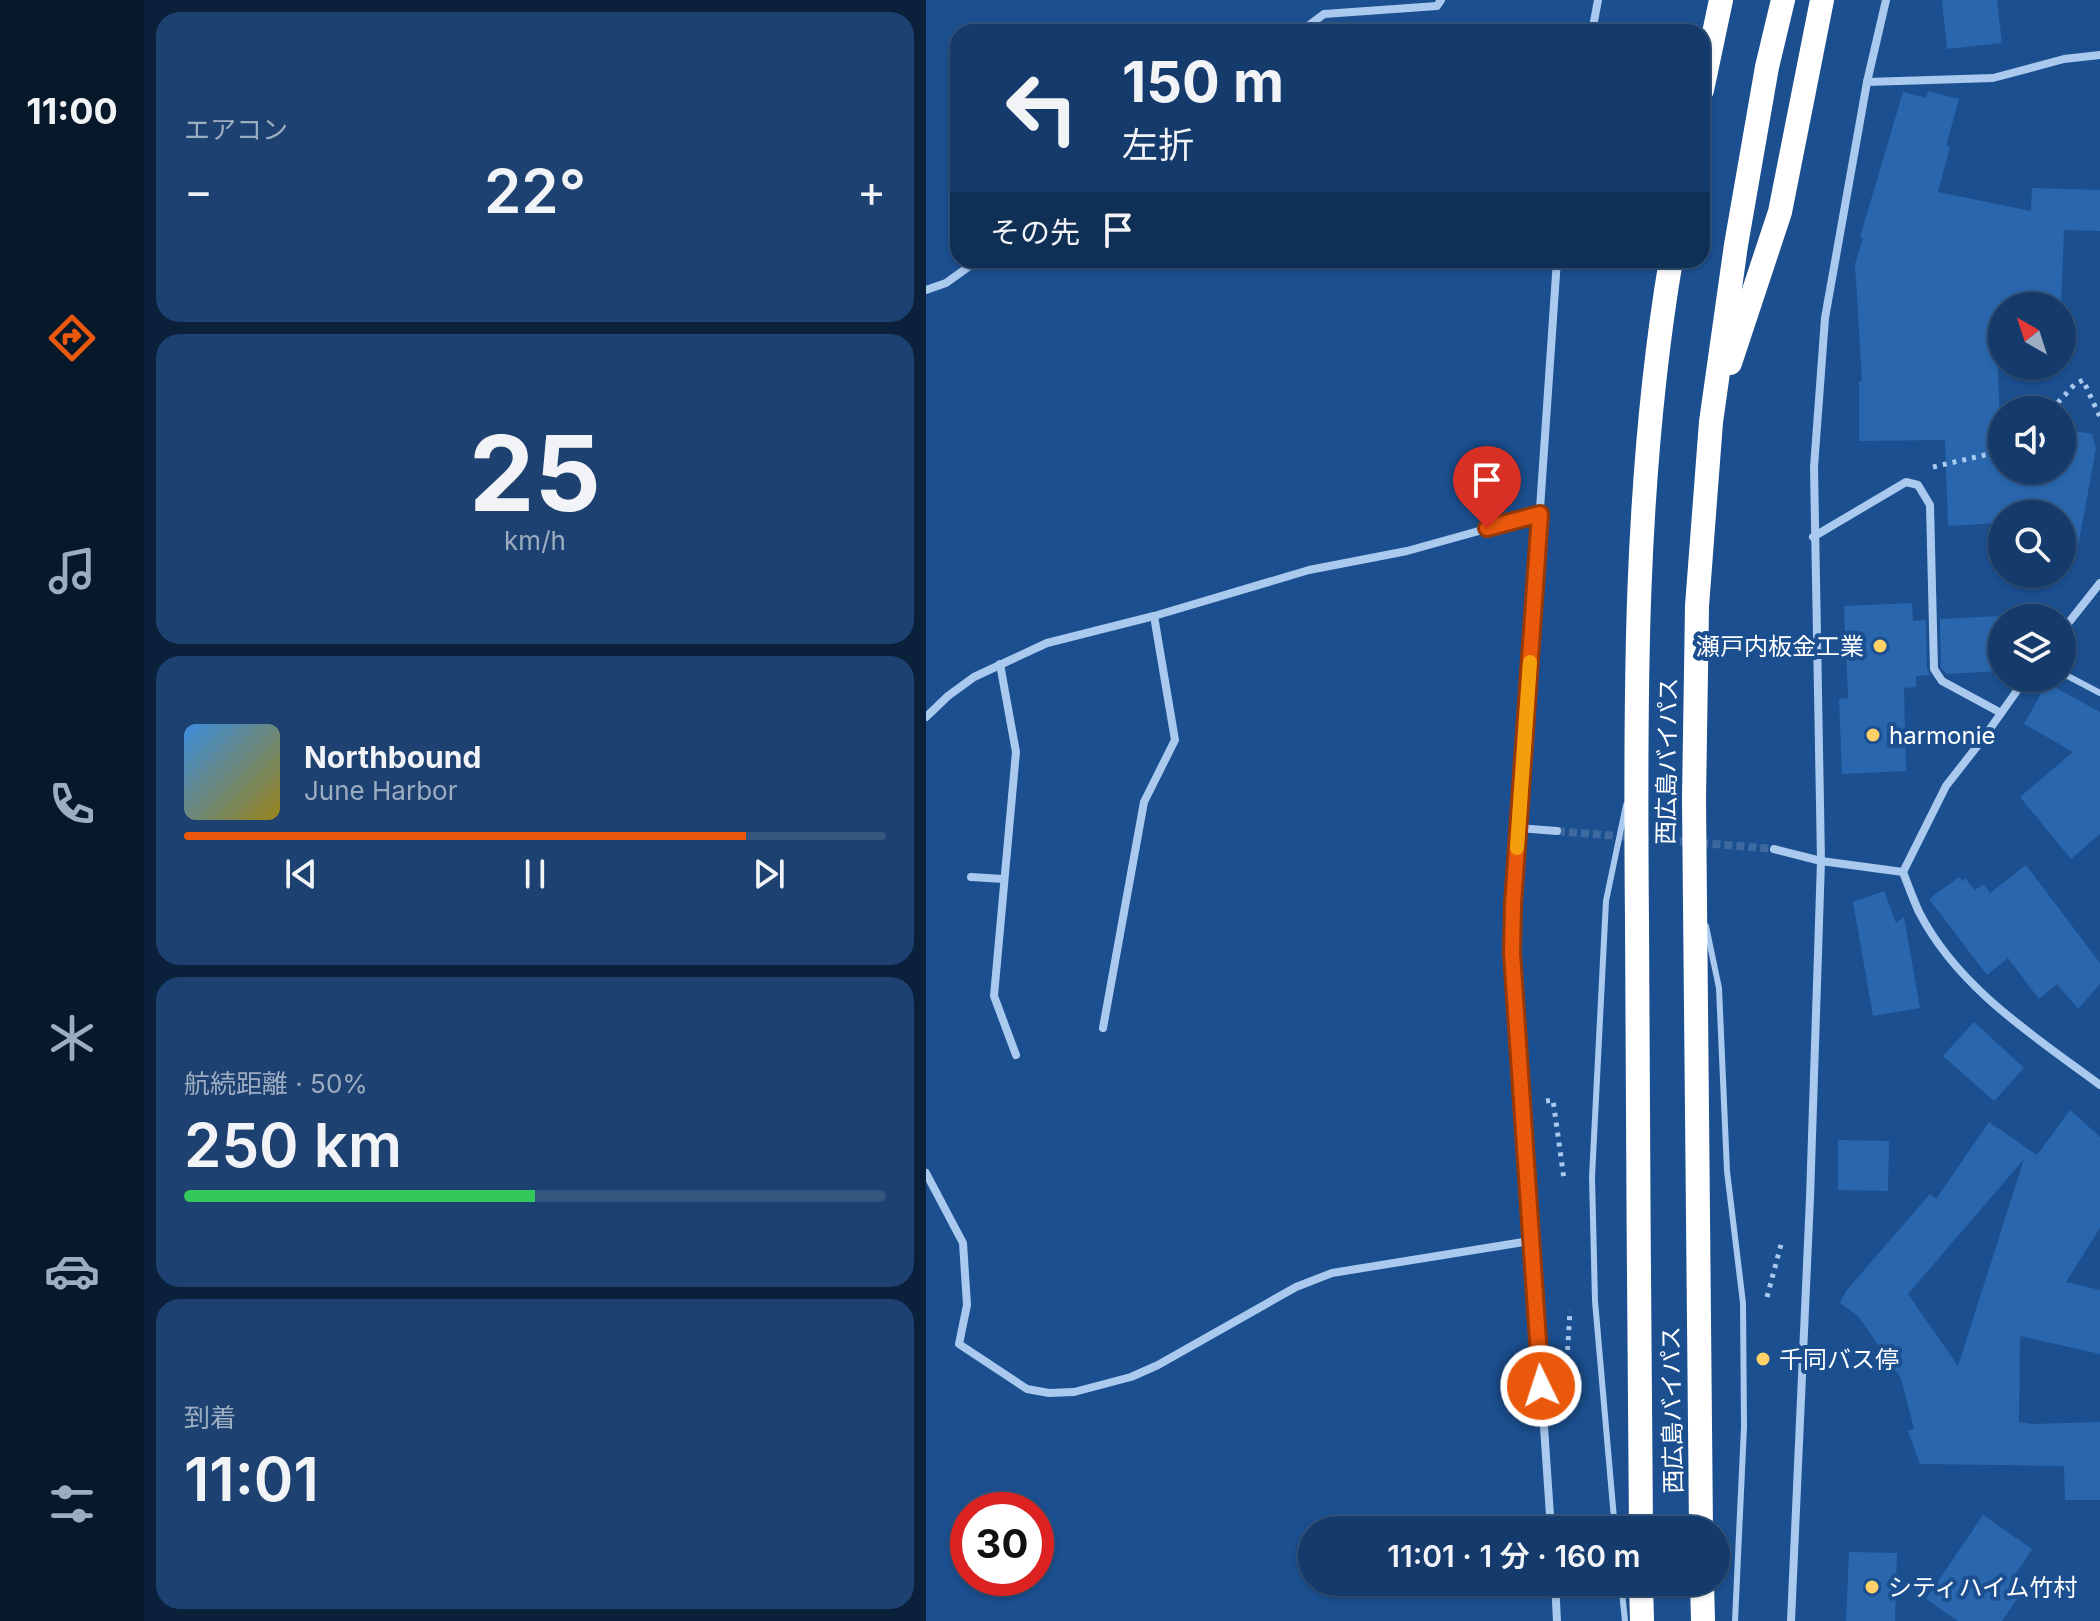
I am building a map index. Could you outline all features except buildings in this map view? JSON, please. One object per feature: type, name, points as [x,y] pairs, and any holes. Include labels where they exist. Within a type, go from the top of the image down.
[{"type":"highway","points":[[1704,24],[1707,0]]},
{"type":"highway","points":[[1710,52],[1721,0]]},
{"type":"highway","name":"西広島バイパス","points":[[1701,1516],[1694,868],[1697,606],[1711,422],[1736,245],[1767,67],[1783,0]]},
{"type":"highway","points":[[1711,422],[1780,212],[1822,0]]},
{"type":"highway","name":"西広島バイパス","points":[[1641,1516],[1636,755],[1638,616],[1648,447],[1670,268]]},
{"type":"highway","points":[[1641,1596],[1642,1621]]},
{"type":"highway","points":[[1702,1596],[1703,1621]]},
{"type":"street","points":[[1311,24],[1324,14],[1437,6],[1441,0]]},
{"type":"street","points":[[1586,0],[1598,4],[1594,24]]},
{"type":"street","points":[[1791,1621],[1821,861],[1814,467],[1825,318],[1867,82],[1886,0]]},
{"type":"street","points":[[1867,82],[1993,78],[2064,59],[2100,55]]},
{"type":"street","points":[[926,290],[946,283],[967,268]]},
{"type":"street","points":[[1550,1516],[1512,953],[1556,268]]},
{"type":"street","points":[[1813,537],[1906,482],[1918,485],[1930,505],[1934,669],[1942,681],[2001,713]]},
{"type":"street","points":[[926,717],[974,677],[1047,643],[1154,616],[1309,570],[1407,551],[1540,514]]},
{"type":"street","points":[[2076,613],[2100,583]]},
{"type":"street","points":[[1103,1028],[1144,802],[1175,740],[1154,616]]},
{"type":"street","points":[[1000,664],[1016,752],[994,996],[1016,1055]]},
{"type":"street","points":[[2016,692],[1946,786],[1903,872],[1932,933],[1983,994],[2100,1085]]},
{"type":"street","points":[[1518,828],[1557,831]]},
{"type":"street","points":[[1774,849],[1821,861],[1903,872]]},
{"type":"street","points":[[971,877],[1003,879]]},
{"type":"street","points":[[926,1173],[963,1243],[967,1305],[959,1344],[1027,1389],[1049,1393],[1074,1392],[1145,1371],[1230,1327],[1296,1287],[1332,1273],[1530,1241]]},
{"type":"street","points":[[1556,1596],[1557,1621]]},
{"type":"lane","points":[[2076,680],[2100,693]]},
{"type":"lane","points":[[1614,1516],[1595,1301],[1592,1177],[1606,901],[1636,755]]},
{"type":"lane","points":[[1694,868],[1719,988],[1727,1171],[1743,1303],[1744,1427],[1735,1621]]},
{"type":"lane","points":[[1622,1596],[1625,1621]]},
{"type":"path","points":[[2064,396],[2083,380],[2100,417]]},
{"type":"path","points":[[1918,485],[1927,469],[1988,454]]},
{"type":"path","points":[[1543,1101],[1553,1100],[1564,1179]]},
{"type":"path","points":[[1566,1373],[1570,1300]]},
{"type":"tunnel","points":[[1557,831],[1774,849]]},
{"type":"slow traffic","points":[[1517,848],[1530,662]]},
{"type":"place","name":"瀬戸内板金工業","points":[[1880,646]]},
{"type":"place","name":"harmonie","points":[[1873,735]]},
{"type":"place","name":"千同バス停","points":[[1763,1359]]},
{"type":"place","name":"シティハイム竹村","points":[[1872,1587]]},
{"type":"route","points":[[1487,528],[1540,514],[1512,953],[1541,1386]]}]
